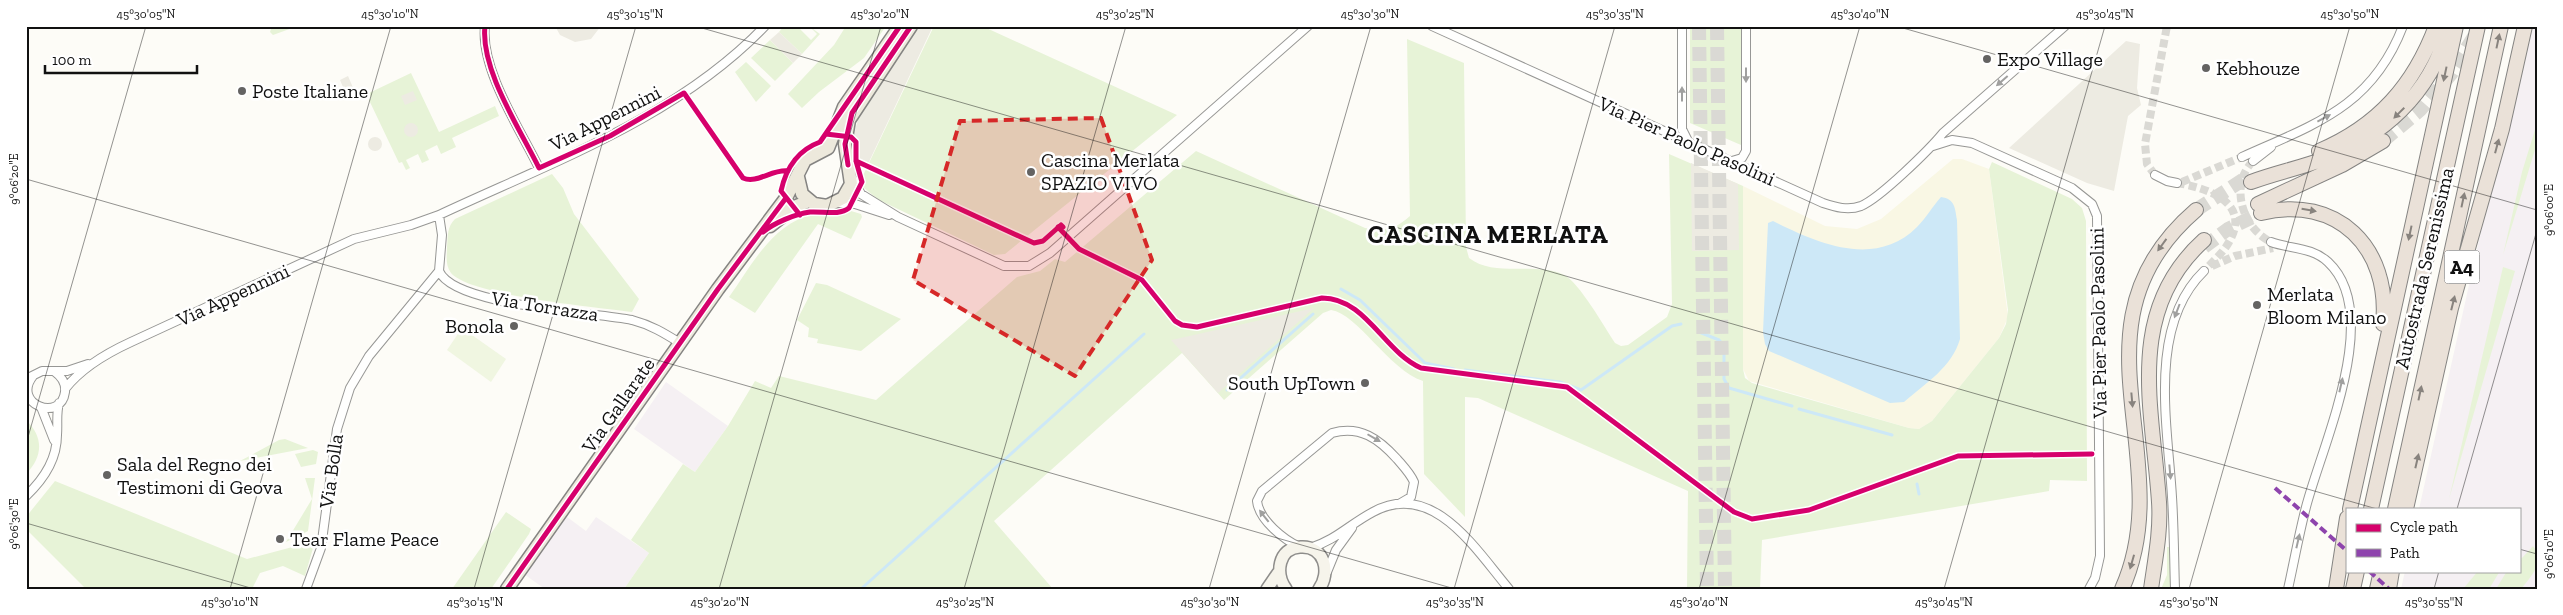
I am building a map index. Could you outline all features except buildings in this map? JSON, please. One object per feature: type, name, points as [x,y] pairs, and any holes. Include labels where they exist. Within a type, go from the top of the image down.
[{"type":"highway","points":[[2436,26],[2416,70],[2404,89],[2377,117],[2332,146],[2250,179],[2335,154],[2379,130],[2402,110],[2422,86],[2438,56],[2449,26]]},
{"type":"highway","points":[[2349,508],[2456,26]]},
{"type":"highway","name":"Autostrada Serenissima","points":[[2371,508],[2478,26]]},
{"type":"highway","name":"Autostrada Serenissima","points":[[2395,508],[2501,26]]},
{"type":"highway","name":"A4","points":[[2406,508],[2451,308],[2496,151],[2525,26]]},
{"type":"highway","points":[[2349,508],[2383,330],[2384,301],[2381,277],[2372,256],[2358,237],[2331,216],[2296,208],[2260,208],[2383,141]]},
{"type":"highway","points":[[2122,589],[2135,550],[2140,488],[2128,361],[2131,317],[2140,286],[2154,257],[2172,233],[2196,210]]},
{"type":"highway","points":[[2151,589],[2159,530],[2159,502],[2149,395],[2148,357],[2155,316],[2170,284],[2204,243]]},
{"type":"highway","points":[[2336,589],[2346,524]]},
{"type":"highway","points":[[2344,536],[2346,526]]},
{"type":"highway","points":[[2147,589],[2155,559]]},
{"type":"highway","points":[[2353,589],[2357,572]]},
{"type":"highway","points":[[2377,589],[2381,572]]},
{"type":"highway","points":[[2388,589],[2392,572]]},
{"type":"main road","name":"Via Gallarate","points":[[507,589],[680,343],[786,198],[805,160],[828,148],[844,108],[900,26]]},
{"type":"main road","points":[[798,177],[802,194],[809,201],[820,206],[836,203],[848,192],[850,170],[845,144],[852,113],[911,26]]},
{"type":"main road","points":[[820,152],[836,154],[850,170]]},
{"type":"main road","name":"Via Gallarate","points":[[755,239],[794,207],[809,201]]},
{"type":"street","points":[[485,26],[485,49],[492,72],[539,168]]},
{"type":"street","name":"Via Appennini","points":[[28,395],[30,377],[44,370],[66,371],[97,361],[131,342],[354,239],[411,225],[439,215],[610,136],[676,98],[722,66],[765,26]]},
{"type":"street","points":[[850,170],[861,194],[898,217],[1004,266],[1022,268],[1036,264],[1308,26]]},
{"type":"street","name":"Via Pier Paolo Pasolini","points":[[1432,26],[1823,203],[1847,208],[1860,206],[1873,198],[1932,147],[1943,133],[2065,26]]},
{"type":"street","points":[[1682,26],[1682,129],[1688,142]]},
{"type":"street","points":[[1732,161],[1742,158],[1746,151],[1746,26]]},
{"type":"street","points":[[2242,157],[2337,112],[2367,87],[2389,55],[2402,26]]},
{"type":"street","points":[[2253,161],[2280,139]]},
{"type":"street","name":"Via Pier Paolo Pasolini","points":[[1932,147],[1952,140],[1972,143],[2072,188],[2092,204],[2097,216],[2100,556],[2095,578],[2088,589]]},
{"type":"street","points":[[2155,175],[2167,181],[2178,183]]},
{"type":"street","points":[[836,203],[854,204],[898,217]]},
{"type":"street","points":[[439,215],[442,235],[439,271]]},
{"type":"street","points":[[2272,245],[2298,248],[2317,254],[2326,260],[2341,277],[2349,300],[2351,333],[2328,444],[2306,507],[2288,589]]},
{"type":"street","name":"Via Torrazza","points":[[439,271],[448,283],[502,302],[632,320],[660,329],[680,343]]},
{"type":"street","name":"Via Bolla","points":[[306,589],[321,548],[338,421],[350,388],[369,356],[439,271]]},
{"type":"street","points":[[2175,589],[2167,427],[2167,352],[2178,307],[2185,292],[2204,271]]},
{"type":"street","name":"Via Appennini","points":[[66,389],[97,361]]},
{"type":"street","points":[[26,496],[46,471],[54,449],[59,404],[66,389],[62,378],[55,372]]},
{"type":"street","points":[[28,395],[35,404],[41,407],[51,408],[59,404]]},
{"type":"street","points":[[41,407],[52,430],[54,449]]},
{"type":"street","points":[[1267,589],[1278,573],[1284,555],[1305,547],[1328,542],[1374,511],[1399,504],[1411,497],[1414,482],[1384,445],[1360,432],[1341,431],[1332,433],[1319,442],[1259,496],[1258,507],[1263,516],[1283,536],[1305,547],[1319,553],[1325,562],[1326,574],[1333,589]]},
{"type":"street","points":[[1399,504],[1427,507],[1442,515],[1510,589]]},
{"type":"street","points":[[1318,589],[1336,550],[1355,525]]},
{"type":"street","points":[[1278,573],[1286,589]]},
{"type":"highlighted area","points":[[1101,118],[1152,260],[1075,376],[913,280],[960,121]]},
{"type":"shaded area","points":[[555,26],[601,26],[591,39],[575,42],[560,35]]},
{"type":"shaded area","points":[[919,26],[933,26],[867,166],[854,162],[853,138],[860,112]]},
{"type":"shaded area","points":[[2522,26],[2537,26],[2537,589],[2401,589],[2405,572],[2520,572],[2520,508],[2419,508],[2513,88]]},
{"type":"shaded area","points":[[779,32],[802,54],[793,63],[770,40]]},
{"type":"shaded area","points":[[2126,41],[2140,44],[2137,88],[2141,105],[2128,116],[2114,191],[2087,183],[2009,148]]},
{"type":"shaded area","points":[[348,76],[354,90],[346,94],[340,80]]},
{"type":"shaded area","points":[[413,91],[417,100],[405,105],[401,96]]},
{"type":"shaded area","points":[[408,123],[414,123],[418,130],[414,137],[408,137],[404,133],[404,127]]},
{"type":"shaded area","points":[[375,137],[380,139],[382,144],[380,149],[375,151],[370,149],[368,144],[370,139]]},
{"type":"shaded area","points":[[1953,159],[1962,159],[1989,169],[2008,317],[1999,338],[1932,421],[1919,429],[1909,428],[1749,381],[1743,369],[1743,186],[1825,226],[1857,229],[1881,219]]},
{"type":"shaded area","points":[[1691,163],[1738,184],[1739,250],[1692,251]]},
{"type":"shaded area","points":[[1314,308],[1218,393],[1171,340],[1176,339]]},
{"type":"shaded area","points":[[666,382],[728,426],[695,472],[634,429]]},
{"type":"shaded area","points":[[563,514],[586,531],[596,517],[649,553],[624,589],[545,589],[521,572]]},
{"type":"green space","points":[[272,26],[295,27],[273,35],[270,32]]},
{"type":"green space","points":[[784,26],[797,26],[811,40],[817,34],[809,26],[820,34],[802,54],[779,32]]},
{"type":"green space","points":[[846,26],[886,26],[864,58],[819,92],[802,108],[788,94],[834,45]]},
{"type":"green space","points":[[934,26],[982,26],[1177,115],[1005,254],[994,255],[879,200],[859,184]]},
{"type":"green space","points":[[1690,26],[1741,26],[1741,145],[1690,123]]},
{"type":"green space","points":[[1407,39],[1464,63],[1466,247],[1469,258],[1479,264],[1491,267],[1541,269],[1564,275],[1577,286],[1615,343],[1621,346],[1628,345],[1667,317],[1672,304],[1669,154],[1743,186],[1743,369],[1745,378],[1752,383],[1909,428],[1919,429],[1932,421],[1999,338],[2006,324],[2008,310],[1989,169],[1992,162],[2072,199],[2082,208],[2086,221],[2087,481],[2050,480],[2049,491],[1762,540],[1760,589],[1687,589],[1688,491],[1478,398],[1465,397],[1465,517],[1424,474],[1423,381],[1410,375],[1398,366],[1352,321],[1331,310],[1323,313],[1224,400],[1182,353],[994,521],[1053,589],[624,589],[649,553],[631,540],[683,464],[695,472],[728,426],[755,381],[771,388],[779,376],[876,400],[1017,277],[1040,271],[1055,259],[1065,262],[1196,151],[1365,228],[1389,228],[1404,221],[1410,216]]},
{"type":"green space","points":[[770,40],[793,63],[775,81],[751,58]]},
{"type":"green space","points":[[746,62],[771,86],[756,102],[735,72]]},
{"type":"green space","points":[[411,73],[439,132],[495,106],[499,116],[452,138],[456,147],[441,154],[437,145],[425,151],[429,160],[422,163],[418,154],[406,160],[410,168],[406,170],[402,162],[399,163],[369,100],[371,98],[369,93]]},
{"type":"green space","points":[[2537,123],[2537,143],[2503,255],[2522,172]]},
{"type":"green space","points":[[552,174],[563,188],[574,214],[639,299],[632,312],[565,304],[508,294],[463,281],[449,270],[447,260],[448,235],[449,228],[455,219]]},
{"type":"green space","points":[[851,211],[861,214],[862,217],[851,239],[818,224],[755,313],[729,297],[764,248],[785,227],[798,219],[813,214]]},
{"type":"green space","points":[[2503,267],[2515,271],[2449,499]]},
{"type":"green space","points":[[816,283],[827,285],[901,319],[861,351],[817,343],[818,339],[808,337],[809,328],[797,320]]},
{"type":"green space","points":[[462,328],[506,359],[491,382],[447,350]]},
{"type":"green space","points":[[26,420],[36,433],[39,447],[36,461],[26,474]]},
{"type":"green space","points":[[285,439],[308,448],[240,461],[279,440]]},
{"type":"green space","points":[[313,450],[318,452],[316,464],[301,467],[295,454]]},
{"type":"green space","points":[[305,478],[315,478],[308,531],[286,542],[312,499]]},
{"type":"green space","points":[[55,481],[247,559],[315,541],[305,576],[283,566],[260,573],[252,589],[86,589],[26,529],[26,517]]},
{"type":"green space","points":[[506,512],[531,529],[491,589],[452,589]]},
{"type":"green space","points":[[2533,546],[2537,552],[2538,563],[2533,574],[2521,589],[2496,589],[2506,572],[2520,572],[2520,557],[2522,558]]},
{"type":"green space","points":[[2167,547],[2171,547],[2171,584],[2170,589],[2161,589],[2167,575]]},
{"type":"green space","points":[[2477,572],[2499,572],[2489,589],[2463,589]]},
{"type":"water","points":[[1941,197],[1952,202],[1957,220],[1960,339],[1951,358],[1937,374],[1904,402],[1890,403],[1769,351],[1765,344],[1763,332],[1768,223],[1773,221],[1808,237],[1846,248],[1865,249],[1883,247],[1901,240],[1917,227]]},
{"type":"waterway","points":[[1341,289],[1360,300],[1425,363],[1454,369]]},
{"type":"waterway","points":[[1227,390],[1313,314]]},
{"type":"waterway","points":[[1465,370],[1560,382],[1581,390],[1672,326],[1681,324]]},
{"type":"waterway","points":[[1699,332],[1719,340],[1724,346],[1724,379],[1729,388],[1792,406]]},
{"type":"waterway","points":[[861,589],[1144,334]]},
{"type":"waterway","points":[[1799,409],[1892,435]]},
{"type":"waterway","points":[[1917,484],[1919,494]]},
{"type":"tunnel","points":[[1699,26],[1707,589]]},
{"type":"tunnel","points":[[1717,26],[1725,589]]},
{"type":"tunnel","points":[[2155,175],[2147,164],[2145,144],[2167,26]]},
{"type":"tunnel","points":[[2383,141],[2420,110],[2451,74],[2475,35]]},
{"type":"tunnel","points":[[2182,182],[2242,157]]},
{"type":"tunnel","points":[[2253,161],[2246,171],[2242,182],[2242,205],[2246,217],[2253,227],[2271,242]]},
{"type":"tunnel","points":[[2196,210],[2249,176]]},
{"type":"tunnel","points":[[2177,183],[2213,193],[2231,207],[2235,217],[2235,228],[2229,242],[2221,254],[2204,271]]},
{"type":"tunnel","points":[[2204,247],[2228,229],[2261,213]]},
{"type":"tunnel","points":[[2212,266],[2235,256],[2273,248]]},
{"type":"marked path","points":[[2275,488],[2346,550]]},
{"type":"marked path","points":[[2370,572],[2389,589]]},
{"type":"cycle path","points":[[485,26],[485,43],[495,80],[539,168],[610,136],[684,93],[743,178],[754,179],[776,172],[788,171]]},
{"type":"cycle path","points":[[800,215],[781,191],[790,167],[799,155],[812,145],[820,142],[900,26]]},
{"type":"cycle path","points":[[848,165],[845,144],[852,113],[911,26]]},
{"type":"cycle path","points":[[763,232],[779,222],[798,215],[810,212],[836,213],[849,208],[862,182],[856,161],[856,142],[851,137],[826,134]]},
{"type":"cycle path","points":[[856,161],[1034,243],[1043,241],[1061,225],[1063,227]]},
{"type":"cycle path","points":[[507,589],[718,289],[786,198]]},
{"type":"cycle path","points":[[1058,227],[1079,249],[1142,280],[1175,321],[1182,325],[1197,327],[1322,298],[1337,300],[1363,316],[1396,350],[1421,368],[1567,387],[1734,512],[1752,519],[1809,510],[1958,456],[2092,454]]},
{"type":"place","name":"Expo Village","points":[[1987,59]]},
{"type":"place","name":"Kebhouze","points":[[2206,68]]},
{"type":"place","name":"Poste Italiane","points":[[242,91]]},
{"type":"place","name":"Cascina Merlata SPAZIO VIVO","points":[[1031,172]]},
{"type":"place","name":"Merlata Bloom Milano","points":[[2257,305]]},
{"type":"place","name":"Bonola","points":[[514,326]]},
{"type":"place","name":"South UpTown","points":[[1365,383]]},
{"type":"place","name":"Sala del Regno dei Testimoni di Geova","points":[[107,475]]},
{"type":"place","name":"Tear Flame Peace","points":[[280,539]]},
{"type":"district","name":"CASCINA MERLATA","points":[[1488,234]]}]
